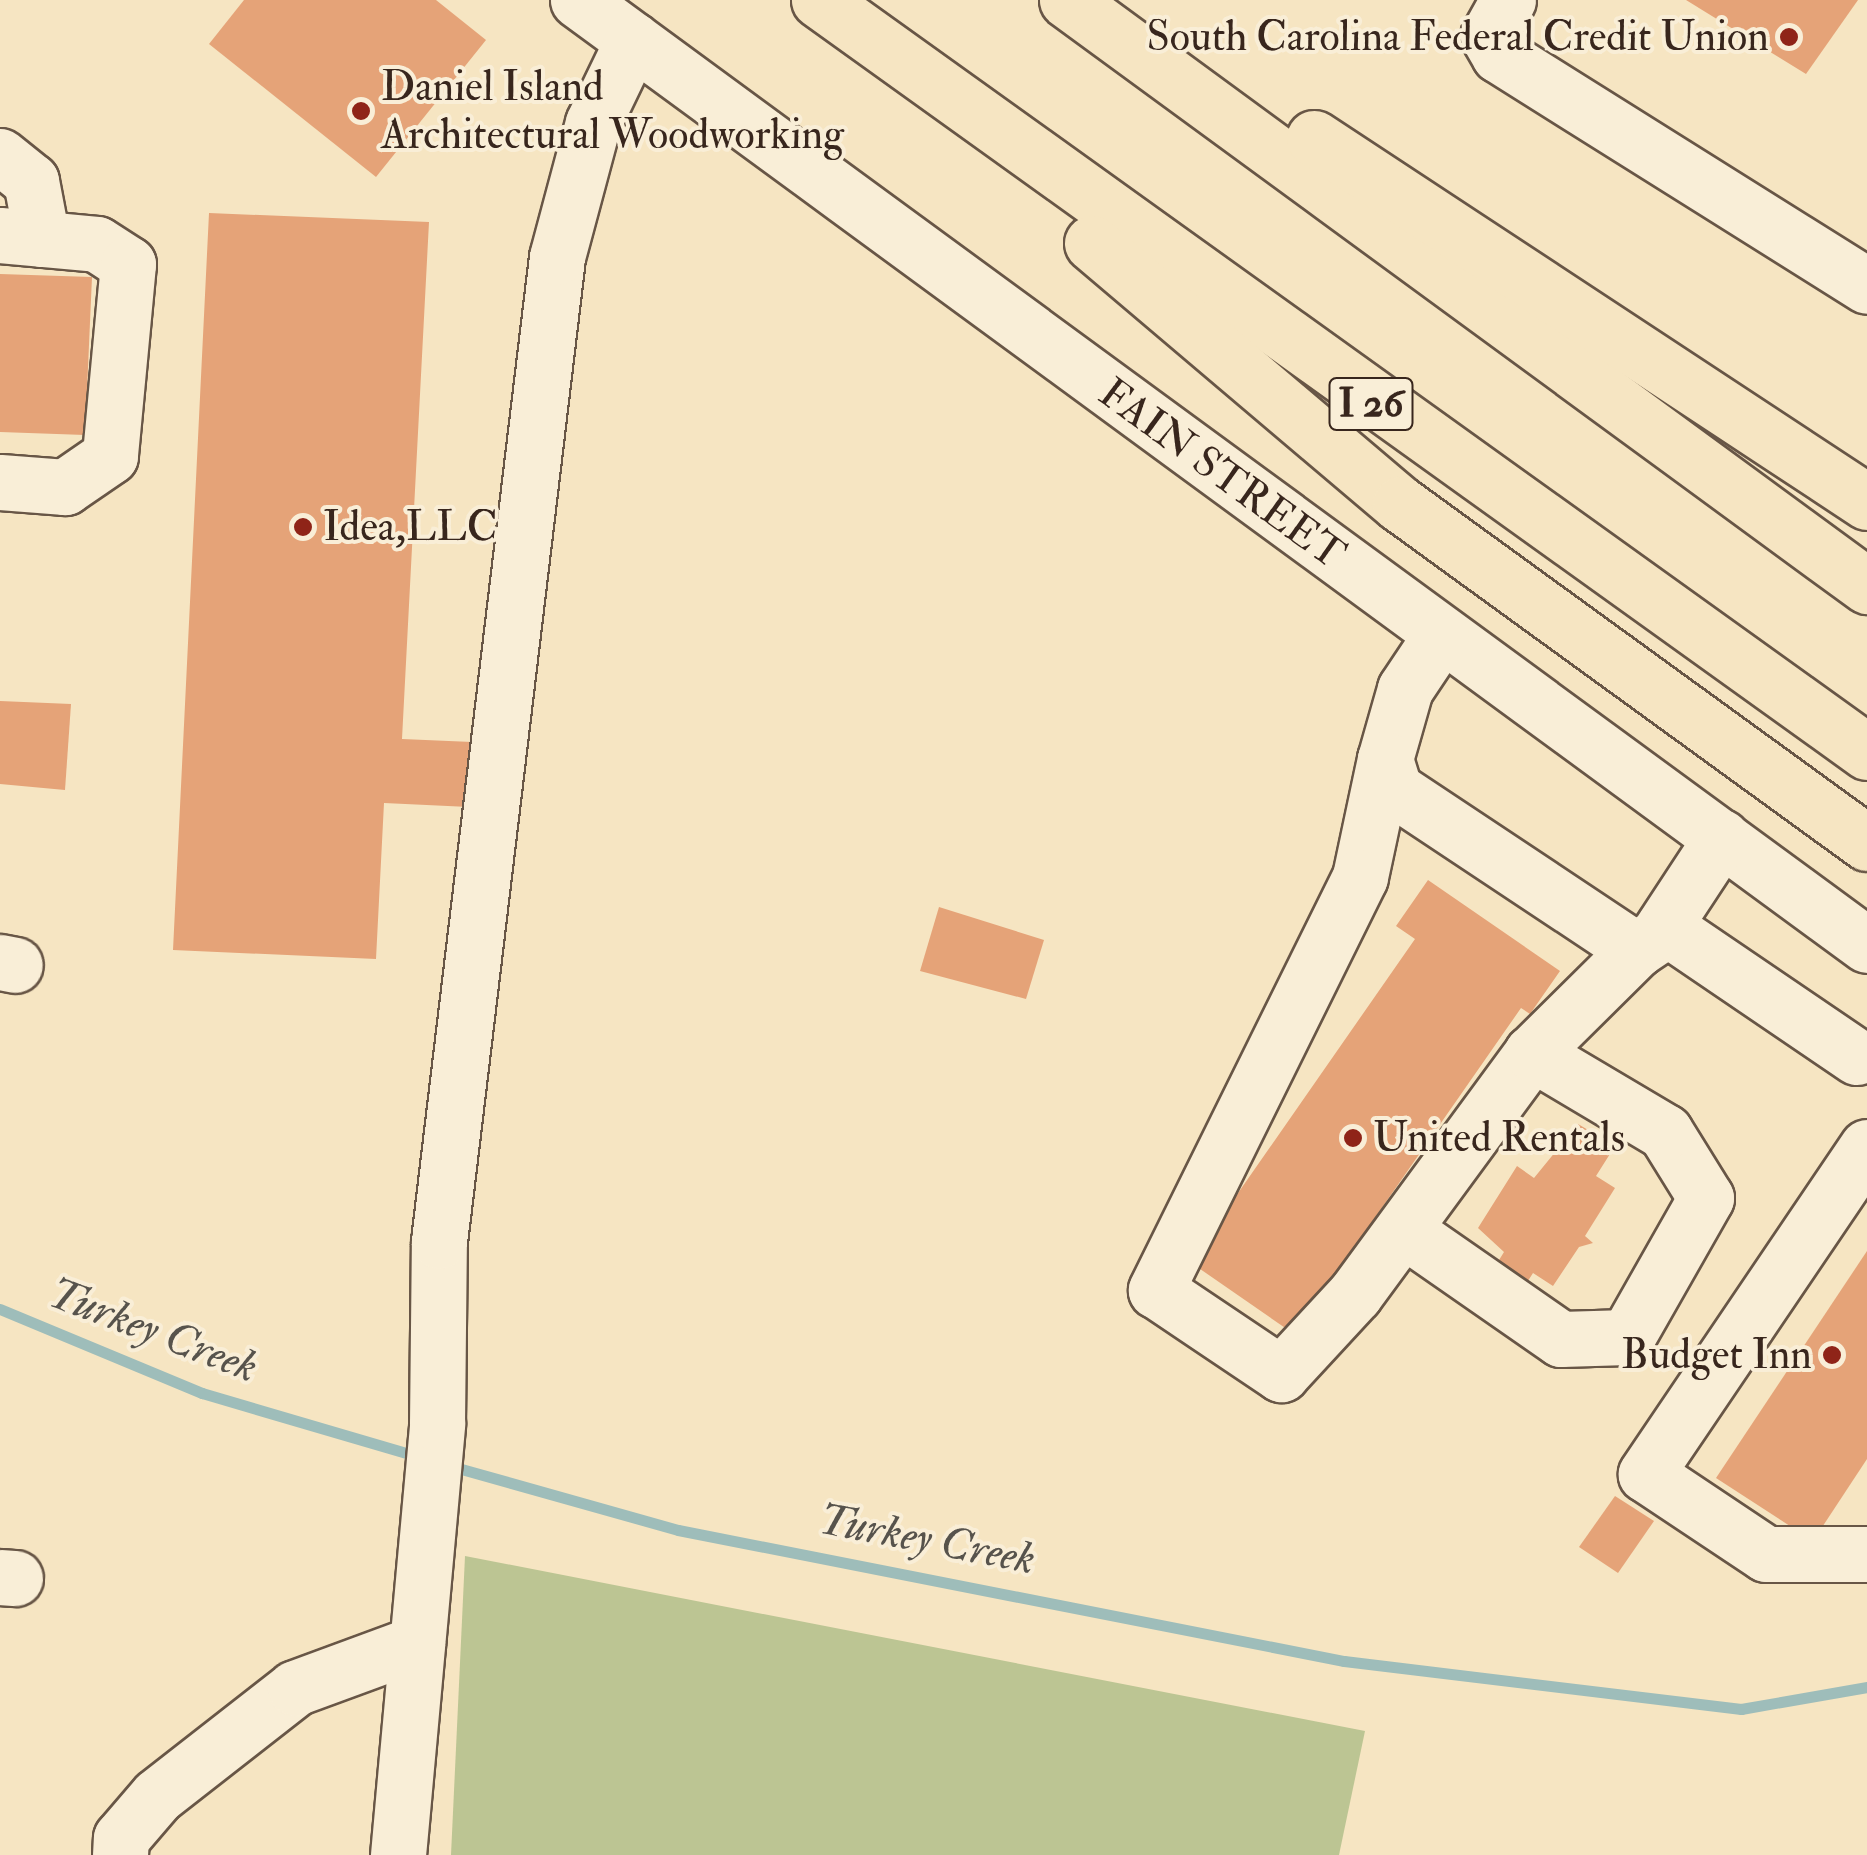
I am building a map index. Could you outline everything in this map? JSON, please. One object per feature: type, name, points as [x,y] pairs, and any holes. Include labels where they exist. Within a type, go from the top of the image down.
[{"type":"highway","name":"I 26","points":[[819,0],[1867,752]]},
{"type":"highway","points":[[1067,0],[1867,586]]},
{"type":"highway","points":[[1106,0],[1867,502]]},
{"type":"highway","points":[[882,46],[997,159],[1324,442],[1867,843]]},
{"type":"street","name":"FAIN STREET","points":[[578,0],[1867,945]]},
{"type":"street","points":[[1508,0],[1488,36],[1499,55],[1867,286]]},
{"type":"street","points":[[398,1855],[437,1423],[439,1240],[557,256],[593,123],[633,40]]},
{"type":"street","points":[[0,156],[31,182],[21,237],[97,244],[128,264],[110,456],[65,487],[0,482]]},
{"type":"street","points":[[1441,635],[1405,689],[1385,759],[1360,877],[1156,1290],[1281,1374],[1404,1230],[1532,1053],[1650,938],[1722,837]]},
{"type":"street","points":[[1385,759],[1394,790],[1857,1056]]},
{"type":"street","points":[[1404,1230],[1561,1339],[1628,1338],[1706,1198],[1664,1132],[1532,1053]]},
{"type":"street","points":[[1867,1147],[1646,1474],[1766,1554],[1867,1554]]},
{"type":"street","points":[[120,1855],[122,1838],[157,1796],[295,1688],[417,1644]]},
{"type":"green space","points":[[465,1556],[1365,1731],[1339,1855],[451,1855]]},
{"type":"building","name":"Daniel Island Architectural Woodworking","points":[[244,0],[436,0],[486,40],[376,177],[209,44]]},
{"type":"building","name":"South Carolina Federal Credit Union","points":[[1686,0],[1858,0],[1806,74]]},
{"type":"building","name":"Idea,LLC","points":[[209,213],[429,222],[402,739],[472,742],[469,807],[384,803],[376,959],[173,950]]},
{"type":"building","points":[[0,274],[92,277],[85,435],[0,432]]},
{"type":"building","points":[[0,701],[71,704],[65,790],[0,784]]},
{"type":"building","name":"United Rentals","points":[[1428,880],[1560,971],[1530,1014],[1521,1008],[1294,1334],[1190,1262],[1415,939],[1396,926]]},
{"type":"building","points":[[939,907],[1044,940],[1026,999],[920,971]]},
{"type":"building","points":[[1578,1124],[1615,1146],[1596,1176],[1615,1188],[1585,1236],[1593,1243],[1579,1247],[1553,1286],[1533,1273],[1526,1284],[1496,1265],[1504,1252],[1478,1228],[1517,1166],[1534,1178]]},
{"type":"building","name":"Budget Inn","points":[[1867,1251],[1867,1459],[1813,1541],[1716,1478]]},
{"type":"building","points":[[1615,1496],[1654,1521],[1618,1573],[1579,1547]]},
{"type":"waterway","name":"Turkey Creek","points":[[0,1309],[202,1393],[420,1457]]},
{"type":"waterway","name":"Turkey Creek","points":[[447,1465],[678,1530],[1344,1661],[1741,1709],[1867,1687]]},
{"type":"place","name":"South Carolina Federal Credit Union","points":[[1789,37]]},
{"type":"place","name":"Daniel Island Architectural Woodworking","points":[[361,111]]},
{"type":"place","name":"Idea,LLC","points":[[303,527]]},
{"type":"place","name":"United Rentals","points":[[1353,1138]]},
{"type":"place","name":"Budget Inn","points":[[1832,1355]]}]
